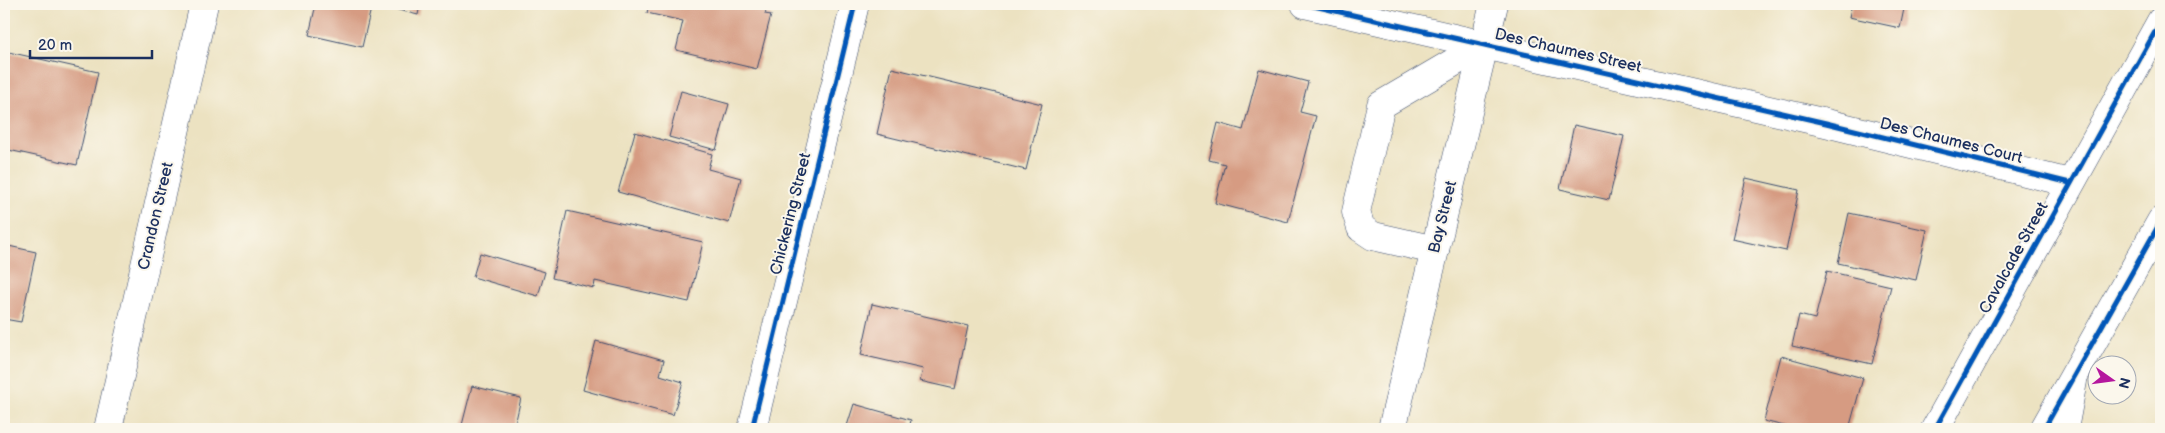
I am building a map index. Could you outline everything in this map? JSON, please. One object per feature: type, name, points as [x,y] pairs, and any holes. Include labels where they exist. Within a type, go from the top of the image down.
[{"type":"street","name":"Crandon Street","points":[[108,429],[204,4]]},
{"type":"street","name":"Chickering Street","points":[[752,429],[855,4]]},
{"type":"street","name":"Des Chaumes Street","points":[[1305,4],[1826,124]]},
{"type":"street","name":"Bay Street","points":[[1392,429],[1494,4]]},
{"type":"street","name":"Cavalcade Street","points":[[1935,429],[2161,21]]},
{"type":"street","points":[[1435,250],[1373,236],[1361,228],[1356,212],[1380,105],[1485,44]]},
{"type":"street","name":"Des Chaumes Court","points":[[1826,124],[2070,183]]},
{"type":"street","points":[[2044,429],[2161,220]]},
{"type":"street","points":[[2064,429],[2073,377]]},
{"type":"building","points":[[316,4],[372,4],[362,47],[309,35]]},
{"type":"building","points":[[375,4],[420,4],[418,15]]},
{"type":"building","points":[[649,4],[768,4],[765,14],[771,15],[757,69],[676,50],[683,21],[647,13]]},
{"type":"building","points":[[1852,4],[1905,4],[1900,28],[1849,17]]},
{"type":"building","points":[[4,51],[98,72],[77,165],[4,149]]},
{"type":"building","points":[[892,68],[1042,104],[1026,170],[877,134]]},
{"type":"building","points":[[1259,69],[1308,82],[1300,112],[1316,116],[1288,222],[1215,203],[1225,164],[1209,160],[1218,123],[1243,130]]},
{"type":"building","points":[[681,91],[729,104],[716,150],[669,137]]},
{"type":"building","points":[[1574,125],[1624,136],[1609,200],[1560,189]]},
{"type":"building","points":[[635,132],[712,154],[708,169],[741,178],[729,223],[618,192]]},
{"type":"building","points":[[1746,178],[1799,190],[1786,251],[1732,239]]},
{"type":"building","points":[[567,211],[703,242],[689,302],[595,281],[594,288],[552,278]]},
{"type":"building","points":[[1849,213],[1927,230],[1916,280],[1838,263]]},
{"type":"building","points":[[4,245],[36,252],[21,322],[4,319]]},
{"type":"building","points":[[480,253],[545,272],[538,296],[473,277]]},
{"type":"building","points":[[1827,271],[1891,286],[1872,364],[1792,346],[1799,315],[1815,319]]},
{"type":"building","points":[[872,304],[968,326],[955,389],[920,381],[923,369],[861,355]]},
{"type":"building","points":[[596,341],[664,360],[660,375],[683,382],[673,415],[583,390]]},
{"type":"building","points":[[1781,356],[1863,378],[1849,429],[1796,429],[1764,421]]},
{"type":"building","points":[[472,386],[521,398],[514,429],[461,429]]},
{"type":"building","points":[[854,404],[911,420],[909,429],[846,429]]},
{"type":"cycle path","points":[[752,429],[855,4]]},
{"type":"cycle path","points":[[1305,4],[1826,123],[2070,183]]},
{"type":"cycle path","points":[[1935,429],[2161,21]]},
{"type":"cycle path","points":[[2044,429],[2161,221]]}]
